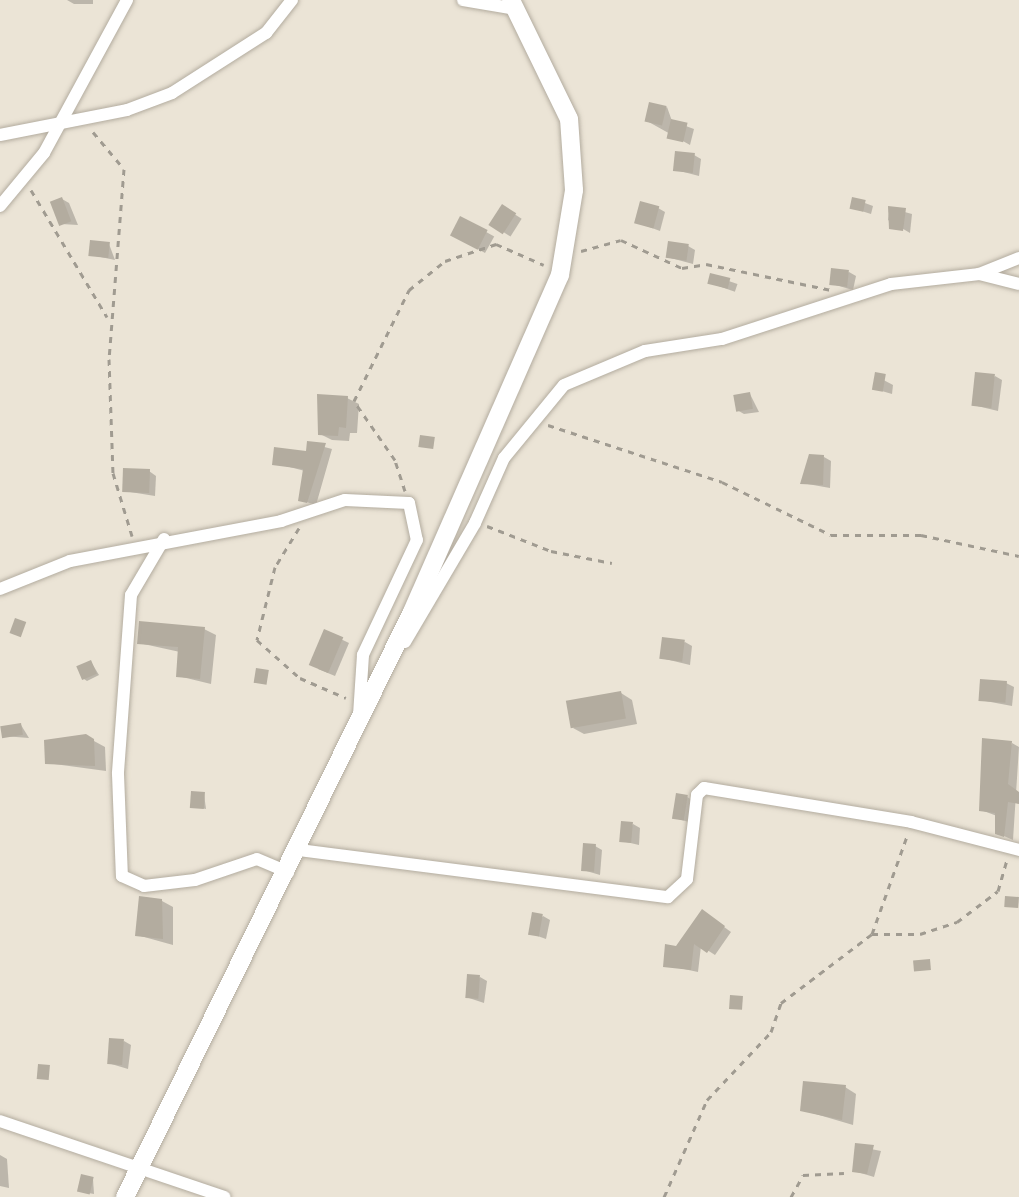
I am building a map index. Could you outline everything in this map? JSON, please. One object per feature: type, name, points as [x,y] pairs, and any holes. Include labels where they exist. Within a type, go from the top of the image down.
[{"type":"street","points":[[0,206],[24,180],[60,124],[127,0]]},
{"type":"street","points":[[0,135],[80,121],[172,93],[266,33],[292,0]]},
{"type":"street","points":[[388,662],[560,275],[574,190],[569,119],[513,5],[463,0]]},
{"type":"street","points":[[125,1197],[299,850],[360,713],[388,662],[475,523],[524,427],[564,385],[597,368],[722,339],[859,293],[979,274],[1019,258]]},
{"type":"street","points":[[979,274],[1019,284]]},
{"type":"street","points":[[0,589],[164,539],[368,497],[409,503],[417,540],[363,655],[360,713]]},
{"type":"street","points":[[164,539],[131,595],[117,786],[122,876],[144,886],[195,880],[257,859],[288,872]]},
{"type":"street","points":[[299,850],[668,897],[687,879],[701,789],[911,822],[1014,849]]},
{"type":"street","points":[[0,1121],[224,1197]]},
{"type":"path","points":[[80,121],[124,169],[108,319],[113,473],[136,547]]},
{"type":"path","points":[[24,180],[108,319]]},
{"type":"path","points":[[565,254],[621,240],[682,268],[706,264],[859,293]]},
{"type":"path","points":[[409,503],[395,460],[354,401],[409,290],[445,261],[496,244],[560,275]]},
{"type":"path","points":[[524,427],[565,427],[722,482],[831,535],[929,535],[1019,556]]},
{"type":"path","points":[[308,510],[275,567],[257,640],[300,678],[360,713]]},
{"type":"path","points":[[475,523],[551,551],[612,563]]},
{"type":"path","points":[[664,1197],[707,1100],[771,1032],[781,1003],[872,934],[911,822]]},
{"type":"path","points":[[872,934],[920,934],[957,922],[998,891],[1014,849]]},
{"type":"path","points":[[791,1197],[803,1175],[844,1173]]},
{"type":"building","points":[[649,102],[667,106],[662,126],[645,121]]},
{"type":"building","points":[[671,119],[688,123],[683,142],[667,138]]},
{"type":"building","points":[[675,151],[695,153],[693,173],[673,171]]},
{"type":"building","points":[[62,197],[71,221],[59,226],[50,202]]},
{"type":"building","points":[[852,197],[866,200],[863,212],[850,209]]},
{"type":"building","points":[[640,201],[659,206],[653,228],[634,223]]},
{"type":"building","points":[[502,204],[516,213],[503,234],[488,225]]},
{"type":"building","points":[[888,206],[906,208],[903,231],[889,229]]},
{"type":"building","points":[[460,216],[488,230],[478,250],[450,236]]},
{"type":"building","points":[[90,240],[110,242],[108,258],[88,256]]},
{"type":"building","points":[[668,241],[689,244],[686,261],[666,258]]},
{"type":"building","points":[[831,268],[849,270],[847,287],[829,285]]},
{"type":"building","points":[[710,273],[730,278],[728,289],[707,284]]},
{"type":"building","points":[[875,372],[886,374],[883,392],[872,390]]},
{"type":"building","points":[[975,372],[995,374],[991,408],[971,406]]},
{"type":"building","points":[[750,392],[753,409],[736,412],[733,395]]},
{"type":"building","points":[[317,394],[348,396],[346,428],[339,427],[338,436],[318,435]]},
{"type":"building","points":[[420,435],[435,437],[433,449],[418,447]]},
{"type":"building","points":[[307,441],[326,443],[307,503],[298,501],[303,469],[272,465],[274,447],[306,451]]},
{"type":"building","points":[[809,454],[824,455],[823,485],[800,484]]},
{"type":"building","points":[[123,468],[150,469],[149,493],[122,492]]},
{"type":"building","points":[[15,618],[26,622],[21,637],[10,633]]},
{"type":"building","points":[[139,621],[205,627],[200,679],[176,677],[178,647],[137,644]]},
{"type":"building","points":[[324,629],[343,637],[328,673],[309,665]]},
{"type":"building","points":[[662,637],[685,640],[682,662],[659,659]]},
{"type":"building","points":[[91,660],[97,674],[82,680],[76,666]]},
{"type":"building","points":[[256,668],[269,670],[266,685],[254,683]]},
{"type":"building","points":[[980,679],[1007,681],[1005,703],[978,701]]},
{"type":"building","points":[[621,691],[626,719],[571,728],[566,701]]},
{"type":"building","points":[[21,723],[23,735],[2,738],[0,726]]},
{"type":"building","points":[[86,734],[94,739],[95,766],[45,764],[44,740]]},
{"type":"building","points":[[982,738],[1012,741],[1008,784],[1019,792],[1019,804],[1008,802],[1004,837],[995,834],[995,813],[979,811]]},
{"type":"building","points":[[191,791],[205,792],[204,809],[190,808]]},
{"type":"building","points":[[676,793],[688,795],[684,821],[672,819]]},
{"type":"building","points":[[621,821],[633,822],[631,843],[619,842]]},
{"type":"building","points":[[583,843],[596,844],[594,872],[581,871]]},
{"type":"building","points":[[139,896],[162,899],[163,939],[135,936]]},
{"type":"building","points":[[1005,896],[1019,897],[1018,908],[1004,907]]},
{"type":"building","points":[[702,909],[725,926],[707,953],[694,944],[691,970],[663,967],[665,944],[676,946]]},
{"type":"building","points":[[532,912],[543,914],[539,937],[528,935]]},
{"type":"building","points":[[930,959],[931,970],[914,971],[913,960]]},
{"type":"building","points":[[467,974],[480,975],[478,999],[465,998]]},
{"type":"building","points":[[730,995],[743,996],[742,1010],[729,1009]]},
{"type":"building","points":[[109,1038],[124,1039],[122,1065],[107,1064]]},
{"type":"building","points":[[38,1064],[50,1065],[49,1080],[37,1079]]},
{"type":"building","points":[[803,1081],[846,1085],[842,1120],[800,1111]]},
{"type":"building","points":[[855,1143],[874,1145],[867,1174],[852,1172]]},
{"type":"building","points":[[81,1174],[94,1177],[90,1194],[77,1192]]}]
